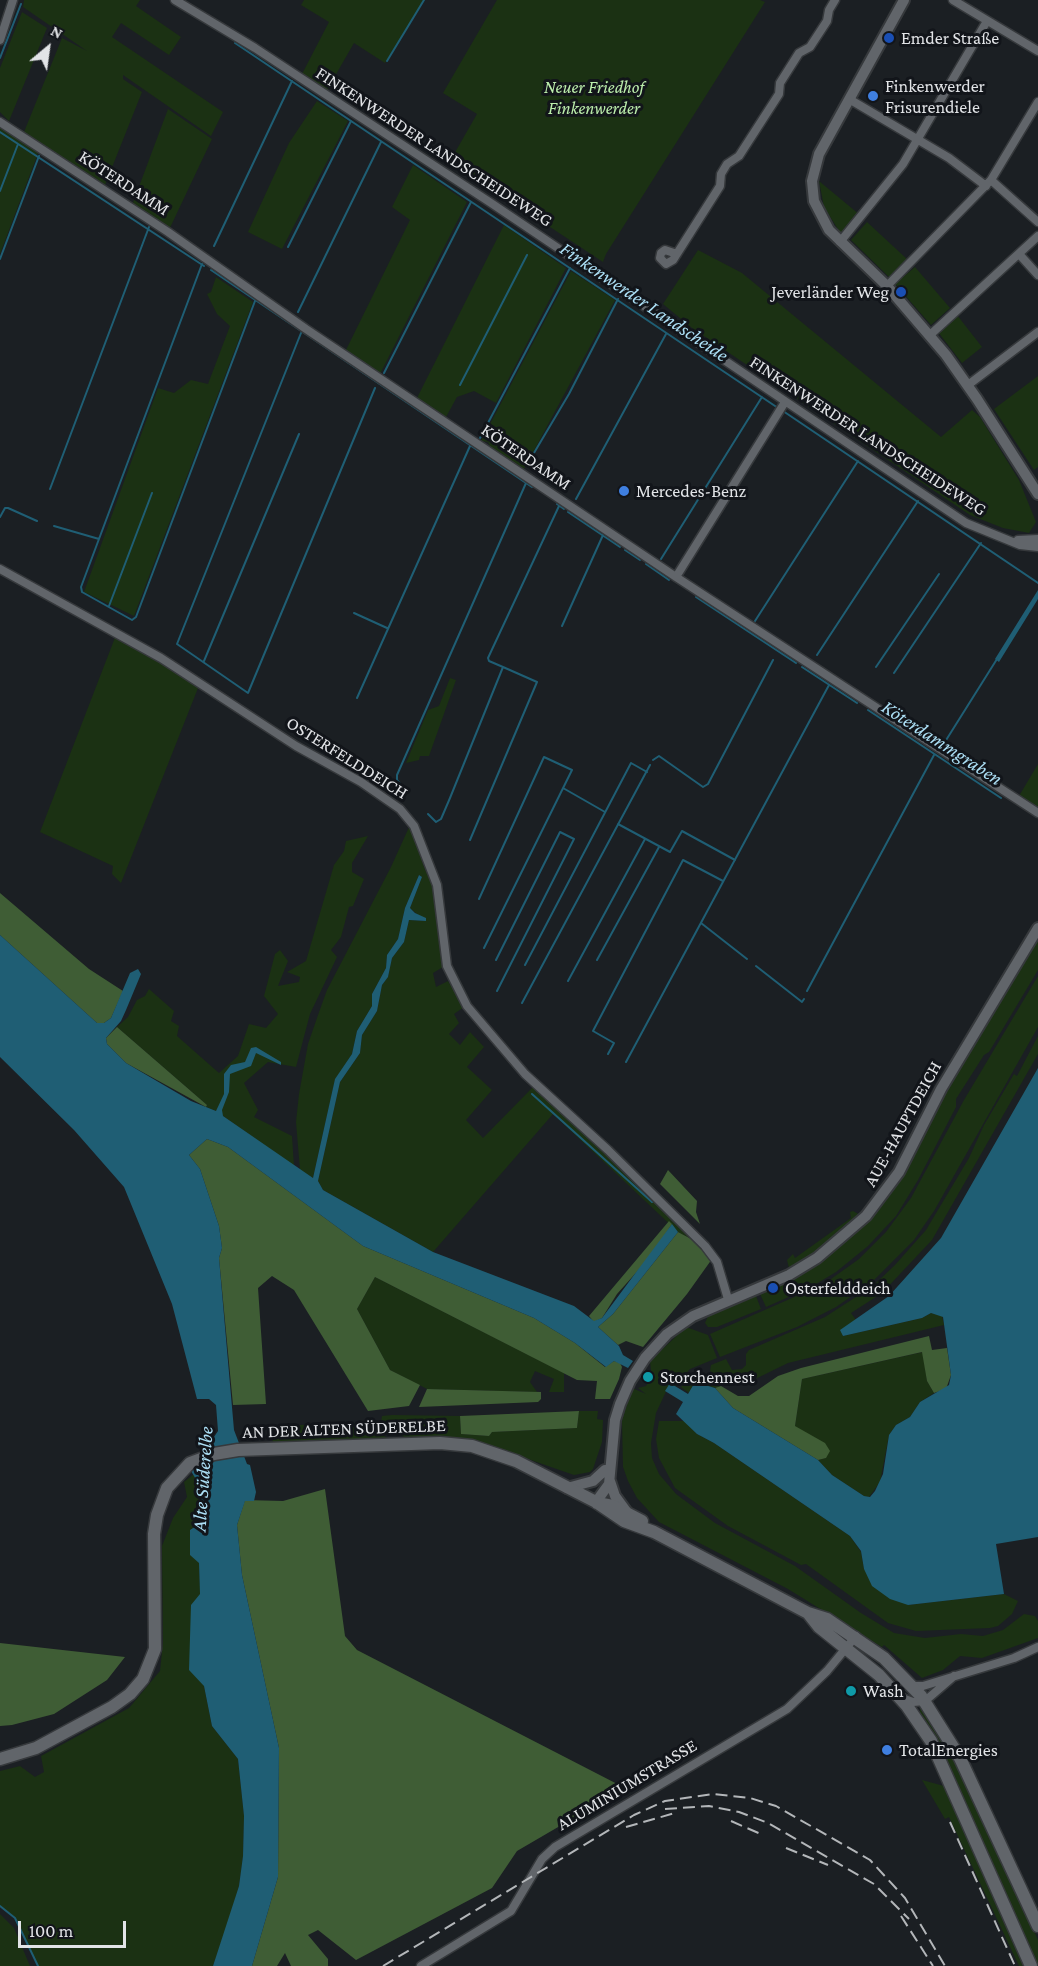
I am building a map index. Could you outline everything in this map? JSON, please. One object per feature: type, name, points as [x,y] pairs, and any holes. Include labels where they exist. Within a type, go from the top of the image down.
[{"type":"main road","name":"AN DER ALTEN SÜDERELBE","points":[[0,1759],[31,1751],[112,1707],[130,1694],[144,1679],[155,1649],[155,1525],[162,1498],[175,1477],[190,1463],[206,1456],[223,1452],[277,1448],[462,1444],[503,1455],[596,1502]]},
{"type":"main road","points":[[596,1502],[628,1513],[654,1532]]},
{"type":"main road","points":[[596,1502],[624,1521],[654,1532],[808,1613],[827,1618],[856,1636],[884,1658],[925,1701],[981,1800],[1038,1926]]},
{"type":"main road","points":[[808,1613],[819,1627],[871,1668],[899,1697],[931,1740],[1031,1966]]},
{"type":"street","points":[[0,40],[13,0]]},
{"type":"street","name":"FINKENWERDER LANDSCHEIDEWEG","points":[[174,0],[255,48],[491,203],[782,407],[966,523],[1028,547],[1038,547]]},
{"type":"street","points":[[677,254],[720,186],[721,174],[728,164],[739,156],[779,94],[780,83],[799,53],[810,47],[827,21],[829,10],[835,0]]},
{"type":"street","points":[[904,0],[819,154],[812,181],[814,201],[820,216],[840,242],[887,286],[930,335],[968,385],[1035,491],[1038,503]]},
{"type":"street","points":[[953,0],[1038,51]]},
{"type":"street","points":[[840,242],[885,189],[918,140],[987,21]]},
{"type":"street","points":[[849,99],[988,183],[1038,222]]},
{"type":"street","points":[[887,286],[988,183],[1038,102]]},
{"type":"street","name":"KÖTERDAMM","points":[[0,122],[168,232],[306,329],[676,577],[1038,813]]},
{"type":"street","points":[[930,335],[1038,236]]},
{"type":"street","points":[[1019,254],[1038,275]]},
{"type":"street","points":[[968,385],[1038,332]]},
{"type":"street","points":[[676,577],[782,407]]},
{"type":"street","name":"FINKENWERDER LANDSCHEIDEWEG","points":[[1005,539],[1038,539]]},
{"type":"street","name":"OSTERFELDDEICH","points":[[0,569],[161,658],[296,746],[361,782],[400,809],[414,826],[437,885],[447,966],[467,1006],[525,1074],[608,1150],[705,1246],[717,1262],[728,1299]]},
{"type":"street","name":"AUE-HAUPTDEICH","points":[[608,1471],[620,1404],[634,1374],[658,1343],[693,1316],[728,1299],[789,1275],[817,1258],[847,1234],[878,1202],[899,1172],[941,1089],[1038,927]]},
{"type":"street","points":[[567,1488],[593,1481],[608,1471]]},
{"type":"street","points":[[596,1502],[605,1493],[608,1471]]},
{"type":"street","points":[[608,1471],[615,1496],[628,1513]]},
{"type":"street","name":"ALUMINIUMSTRASSE","points":[[421,1966],[511,1911],[548,1852],[787,1709],[810,1689],[856,1636]]},
{"type":"street","points":[[913,1686],[923,1686],[1014,1658],[1038,1647]]},
{"type":"street","points":[[899,1697],[910,1701],[925,1701],[954,1676]]},
{"type":"green space","points":[[24,0],[140,0],[136,6],[181,37],[169,55],[121,23],[112,37],[223,112],[211,136],[123,75],[123,79],[142,92],[105,185],[24,132],[62,38],[87,51],[23,7]]},
{"type":"green space","points":[[304,0],[424,0],[385,63],[354,43],[327,90],[302,74],[329,22],[301,5]]},
{"type":"green space","name":"Neuer Friedhof Finkenwerder","points":[[497,0],[760,0],[765,2],[603,262],[450,161],[477,114],[443,93]]},
{"type":"green space","points":[[22,12],[47,28],[9,121],[0,112],[0,68]]},
{"type":"green space","points":[[317,101],[348,121],[282,249],[248,232],[289,143]]},
{"type":"green space","points":[[168,109],[212,139],[168,232],[131,208]]},
{"type":"green space","points":[[0,122],[40,148],[0,254]]},
{"type":"green space","points":[[413,165],[467,202],[380,374],[345,352],[410,220],[392,207]]},
{"type":"green space","points":[[819,181],[860,215],[841,234],[824,207]]},
{"type":"green space","points":[[867,222],[908,260],[889,277],[851,240]]},
{"type":"green space","points":[[504,225],[566,268],[496,403],[474,391],[457,397],[446,417],[417,398]]},
{"type":"green space","points":[[698,250],[742,273],[941,437],[972,410],[980,417],[1019,480],[1036,522],[1029,533],[1003,528],[970,515],[692,328],[663,304]]},
{"type":"green space","points":[[915,267],[950,308],[931,325],[895,284]]},
{"type":"green space","points":[[571,271],[615,300],[524,469],[491,448],[488,442],[481,441]]},
{"type":"green space","points":[[216,277],[253,302],[134,616],[84,592],[158,388],[174,393],[191,380],[208,384],[230,326],[217,314],[207,294],[211,292]]},
{"type":"green space","points":[[957,315],[982,347],[962,363],[938,332]]},
{"type":"green space","points":[[1038,376],[1038,467],[1034,470],[994,409]]},
{"type":"green space","points":[[116,635],[200,683],[121,883],[112,874],[113,866],[40,832]]},
{"type":"green space","points":[[450,678],[456,680],[429,756],[420,756],[419,760],[406,763],[428,710],[439,706]]},
{"type":"green space","points":[[1038,764],[1038,808],[1019,796]]},
{"type":"green space","points":[[410,825],[435,891],[443,967],[433,973],[436,987],[448,981],[464,1007],[454,1014],[459,1023],[449,1034],[460,1045],[470,1032],[484,1047],[467,1067],[492,1090],[466,1120],[483,1138],[533,1087],[607,1152],[695,1241],[678,1232],[553,1114],[433,1252],[323,1190],[318,1181],[340,1082],[360,1053],[362,1035],[377,1011],[382,985],[388,977],[392,958],[404,942],[409,920],[425,921],[410,908],[422,877],[419,875],[405,908],[398,939],[387,955],[386,968],[372,994],[372,1006],[357,1031],[352,1054],[335,1080],[313,1178],[300,1170],[296,1122],[308,1044],[327,990],[391,867]]},
{"type":"green space","points":[[368,836],[352,863],[352,872],[364,879],[353,906],[349,907],[341,937],[331,950],[337,957],[310,1014],[296,1067],[268,1062],[244,1083],[258,1110],[254,1117],[292,1136],[294,1166],[216,1111],[206,1107],[207,1105],[117,1027],[128,1017],[137,1000],[145,996],[149,989],[174,1011],[171,1021],[179,1026],[177,1036],[219,1073],[238,1056],[249,1024],[266,1028],[278,1014],[264,996],[275,954],[280,950],[288,961],[278,986],[299,982],[300,977],[287,972],[306,961],[334,865],[344,851],[346,841]]},
{"type":"green space","points":[[0,893],[89,969],[123,991],[111,1018],[104,1023],[97,1023],[0,935]]},
{"type":"green space","points":[[1038,935],[1038,970],[989,1052],[984,1055],[956,1099],[956,1107],[918,1180],[896,1216],[868,1246],[836,1272],[811,1287],[766,1307],[760,1294],[775,1288],[774,1286],[824,1259],[868,1220]]},
{"type":"green space","points":[[1038,976],[1038,1027],[934,1211],[914,1240],[872,1282],[836,1307],[797,1327],[720,1357],[710,1334],[824,1284],[859,1259],[886,1232],[911,1198],[964,1100]]},
{"type":"green space","points":[[117,1027],[207,1105],[206,1107],[126,1063],[107,1044],[106,1038]]},
{"type":"green space","points":[[1038,1036],[1038,1054],[932,1240],[882,1293],[851,1313],[856,1320],[841,1330],[843,1336],[922,1318],[931,1313],[942,1316],[944,1325],[788,1363],[743,1385],[729,1383],[710,1371],[711,1365],[726,1359],[732,1370],[742,1369],[746,1365],[746,1354],[749,1350],[825,1317],[873,1286],[895,1265],[926,1230],[969,1158],[984,1125],[1014,1074],[1017,1076]]},
{"type":"green space","points":[[207,1139],[228,1147],[363,1246],[534,1318],[575,1343],[605,1367],[614,1361],[620,1363],[622,1367],[619,1379],[610,1399],[595,1399],[597,1381],[577,1380],[375,1277],[357,1309],[390,1370],[420,1385],[409,1406],[368,1411],[294,1290],[272,1276],[258,1288],[266,1404],[233,1405],[219,1258],[222,1248],[219,1226],[200,1169],[189,1155]]},
{"type":"green space","points":[[668,1170],[697,1201],[696,1212],[700,1224],[660,1184]]},
{"type":"green space","points":[[853,1211],[860,1215],[819,1252],[789,1268],[787,1260],[793,1254],[795,1258],[851,1218],[850,1212]]},
{"type":"green space","points":[[669,1221],[672,1224],[650,1257],[617,1294],[602,1318],[594,1322],[589,1316]]},
{"type":"green space","points":[[678,1232],[695,1241],[712,1259],[687,1294],[643,1347],[626,1341],[618,1345],[598,1327],[613,1314]]},
{"type":"green space","points":[[375,1277],[564,1373],[564,1392],[549,1392],[554,1379],[535,1371],[530,1382],[537,1392],[427,1389],[390,1370],[357,1309]]},
{"type":"green space","points":[[756,1296],[761,1309],[717,1327],[708,1327],[705,1323],[709,1314]]},
{"type":"green space","points":[[686,1327],[708,1335],[717,1358],[690,1369],[675,1386],[670,1383],[656,1413],[651,1443],[652,1458],[659,1474],[676,1494],[715,1523],[795,1566],[861,1613],[894,1633],[925,1638],[961,1634],[983,1636],[1003,1630],[1024,1614],[1035,1616],[1038,1621],[1038,1638],[982,1658],[960,1656],[943,1670],[922,1678],[884,1645],[882,1647],[788,1589],[659,1522],[637,1498],[628,1481],[623,1467],[622,1421],[632,1388],[646,1394],[638,1388],[646,1386],[654,1373],[651,1371],[650,1361]]},
{"type":"green space","points":[[929,1336],[932,1350],[947,1348],[951,1375],[946,1389],[934,1393],[927,1381],[922,1352],[802,1379],[795,1426],[825,1443],[830,1451],[826,1458],[818,1460],[733,1408],[715,1388],[721,1386],[738,1396],[749,1396],[778,1376],[801,1368]]},
{"type":"green space","points":[[923,1352],[927,1381],[934,1393],[920,1402],[910,1417],[896,1425],[889,1435],[880,1482],[869,1497],[864,1496],[832,1475],[818,1460],[826,1458],[795,1426],[802,1379]]},
{"type":"green space","points":[[698,1373],[707,1374],[721,1386],[715,1388],[695,1382],[689,1393],[681,1387],[689,1377]]},
{"type":"green space","points":[[427,1389],[541,1392],[541,1399],[538,1402],[419,1407]]},
{"type":"green space","points":[[579,1411],[598,1411],[597,1419],[603,1420],[602,1442],[593,1469],[590,1472],[574,1475],[479,1442],[409,1440],[381,1422],[382,1416],[392,1415],[460,1416],[461,1434],[489,1436],[492,1432],[577,1428]]},
{"type":"green space","points":[[579,1411],[577,1428],[492,1432],[489,1436],[461,1434],[460,1416]]},
{"type":"green space","points":[[659,1421],[685,1421],[697,1434],[714,1443],[850,1536],[861,1552],[864,1569],[908,1605],[1004,1594],[1018,1601],[1012,1614],[998,1626],[990,1628],[916,1631],[888,1623],[806,1564],[801,1565],[728,1526],[675,1488],[659,1458],[656,1439]]},
{"type":"green space","points":[[359,1423],[367,1425],[392,1441],[273,1444],[271,1426]]},
{"type":"green space","points":[[194,1474],[200,1485],[199,1524],[190,1530],[199,1562],[204,1686],[212,1726],[238,1759],[244,1816],[243,1856],[239,1886],[226,1929],[213,1966],[38,1966],[16,1918],[0,1906],[0,1771],[20,1766],[35,1777],[44,1772],[41,1756],[129,1708],[160,1671],[163,1642],[162,1546],[173,1518],[187,1497],[184,1482]]},
{"type":"green space","points":[[325,1489],[345,1636],[357,1650],[625,1788],[517,1851],[492,1888],[356,1960],[318,1930],[308,1935],[328,1959],[328,1966],[291,1966],[285,1953],[277,1966],[252,1966],[278,1877],[279,1748],[242,1575],[237,1525],[245,1500],[283,1501]]},
{"type":"green space","points":[[0,1643],[125,1657],[107,1680],[54,1714],[0,1726]]},
{"type":"green space","points":[[920,1708],[959,1766],[973,1796],[1038,1940],[1038,1966],[944,1755],[920,1715]]},
{"type":"green space","points":[[922,1780],[944,1786],[1023,1966],[1019,1966],[949,1817],[945,1819]]},
{"type":"green space","points":[[0,1914],[14,1928],[30,1966],[0,1966]]},
{"type":"water","points":[[1038,590],[1038,599],[999,662],[995,659]]},
{"type":"water","name":"Alte Süderelbe","points":[[419,875],[422,877],[410,908],[426,918],[426,921],[409,920],[404,942],[392,958],[388,977],[382,985],[377,1011],[362,1035],[360,1053],[340,1082],[318,1181],[323,1190],[433,1252],[574,1306],[594,1321],[602,1318],[672,1224],[678,1232],[613,1314],[598,1327],[619,1346],[623,1355],[633,1361],[628,1368],[614,1361],[606,1367],[575,1343],[534,1318],[363,1246],[228,1147],[207,1139],[189,1155],[200,1169],[219,1226],[222,1248],[219,1258],[234,1430],[247,1464],[250,1465],[256,1492],[254,1501],[245,1501],[237,1525],[242,1575],[279,1748],[278,1877],[252,1966],[213,1966],[239,1886],[243,1856],[244,1816],[238,1759],[212,1726],[204,1686],[189,1670],[191,1605],[200,1594],[199,1563],[190,1555],[190,1530],[199,1524],[200,1486],[191,1471],[218,1431],[216,1405],[209,1399],[197,1399],[172,1304],[124,1187],[74,1130],[0,1057],[0,935],[97,1023],[104,1023],[111,1018],[130,973],[138,969],[141,974],[121,1021],[106,1038],[107,1044],[126,1063],[191,1101],[216,1111],[224,1094],[224,1074],[231,1065],[245,1062],[251,1048],[256,1047],[281,1062],[281,1065],[256,1053],[251,1066],[230,1074],[229,1092],[222,1110],[223,1116],[313,1178],[335,1079],[352,1054],[357,1031],[372,1006],[372,994],[386,968],[387,955],[398,939],[405,908]]},
{"type":"water","points":[[1038,1068],[1038,1537],[996,1544],[1004,1594],[908,1605],[890,1599],[872,1586],[864,1569],[861,1551],[850,1536],[714,1443],[697,1434],[676,1414],[683,1402],[665,1391],[670,1383],[688,1394],[695,1382],[715,1388],[733,1408],[818,1460],[832,1475],[864,1496],[870,1497],[883,1474],[889,1435],[896,1425],[910,1417],[920,1402],[949,1385],[951,1375],[943,1317],[931,1313],[922,1318],[843,1336],[840,1330],[889,1296],[941,1238]]},
{"type":"waterway","points":[[387,61],[424,0]]},
{"type":"waterway","points":[[0,58],[21,4]]},
{"type":"waterway","name":"Finkenwerder Landscheide","points":[[235,43],[778,408]]},
{"type":"waterway","points":[[214,246],[292,81]]},
{"type":"waterway","points":[[288,247],[351,121]]},
{"type":"waterway","points":[[0,132],[204,266]]},
{"type":"waterway","points":[[298,312],[381,142]]},
{"type":"waterway","points":[[0,191],[18,144]]},
{"type":"waterway","points":[[0,259],[39,156]]},
{"type":"waterway","points":[[384,373],[471,202]]},
{"type":"waterway","points":[[50,489],[149,227]]},
{"type":"waterway","points":[[460,385],[527,255]]},
{"type":"waterway","points":[[202,264],[81,587],[82,592],[132,620],[136,617],[255,301]]},
{"type":"waterway","points":[[480,438],[570,268]]},
{"type":"waterway","points":[[211,270],[532,487]]},
{"type":"waterway","points":[[528,463],[569,394],[618,299]]},
{"type":"waterway","points":[[301,333],[177,644],[248,693],[375,388]]},
{"type":"waterway","points":[[576,499],[666,334]]},
{"type":"waterway","points":[[661,559],[762,397]]},
{"type":"waterway","name":"Finkenwerder Landscheide","points":[[783,411],[1038,583]]},
{"type":"waterway","points":[[204,661],[299,434]]},
{"type":"waterway","points":[[357,698],[470,446]]},
{"type":"waterway","points":[[755,621],[858,461]]},
{"type":"waterway","points":[[406,791],[397,780],[397,775],[526,483]]},
{"type":"waterway","points":[[109,606],[152,493]]},
{"type":"waterway","points":[[817,655],[918,501]]},
{"type":"waterway","name":"Köterdammgraben","points":[[557,504],[564,509]]},
{"type":"waterway","points":[[428,814],[436,822],[441,819],[450,798],[503,667],[489,661],[488,658],[559,506]]},
{"type":"waterway","points":[[0,517],[5,508],[8,508],[37,521]]},
{"type":"waterway","name":"Köterdammgraben","points":[[568,512],[620,547]]},
{"type":"waterway","points":[[54,526],[99,539]]},
{"type":"waterway","points":[[562,626],[603,535]]},
{"type":"waterway","points":[[894,673],[981,543]]},
{"type":"waterway","name":"Köterdammgraben","points":[[625,550],[640,560]]},
{"type":"waterway","name":"Köterdammgraben","points":[[646,564],[669,580]]},
{"type":"waterway","points":[[876,667],[939,574]]},
{"type":"waterway","name":"Köterdammgraben","points":[[696,597],[796,663]]},
{"type":"waterway","points":[[354,613],[387,628]]},
{"type":"waterway","points":[[943,745],[997,659]]},
{"type":"waterway","points":[[653,760],[659,756],[703,787],[708,784],[773,660]]},
{"type":"waterway","points":[[470,840],[537,682],[503,667]]},
{"type":"waterway","name":"Köterdammgraben","points":[[802,667],[857,703]]},
{"type":"waterway","points":[[626,1062],[829,685]]},
{"type":"waterway","name":"Köterdammgraben","points":[[868,710],[1001,798]]},
{"type":"waterway","points":[[807,991],[934,755]]},
{"type":"waterway","points":[[479,899],[544,757],[572,770],[484,948]]},
{"type":"waterway","points":[[525,965],[631,763],[647,772]]},
{"type":"waterway","points":[[522,1003],[650,765]]},
{"type":"waterway","points":[[563,788],[605,812]]},
{"type":"waterway","points":[[618,824],[670,852],[682,831],[735,860]]},
{"type":"waterway","points":[[496,960],[560,832],[574,839],[497,991]]},
{"type":"waterway","points":[[568,981],[645,839]]},
{"type":"waterway","points":[[597,960],[659,847]]},
{"type":"waterway","points":[[608,1054],[614,1043],[593,1031],[683,860],[723,881]]},
{"type":"waterway","points":[[701,923],[747,959]]},
{"type":"waterway","points":[[756,966],[802,1002],[804,999]]},
{"type":"waterway","points":[[532,1094],[652,1202]]},
{"type":"waterway","points":[[0,1906],[15,1918],[38,1966]]},
{"type":"railway","points":[[383,1966],[634,1815],[665,1801],[713,1794],[750,1798],[776,1806],[870,1860],[905,1898],[945,1966]]},
{"type":"railway","points":[[665,1809],[709,1806],[739,1812],[768,1823],[874,1884],[909,1919]]},
{"type":"railway","points":[[626,1827],[675,1813]]},
{"type":"railway","points":[[731,1821],[763,1835]]},
{"type":"railway","points":[[950,1822],[1015,1966]]},
{"type":"railway","points":[[786,1848],[828,1865]]},
{"type":"railway","points":[[901,1916],[933,1966]]},
{"type":"place","name":"Emder Straße","points":[[889,38]]},
{"type":"place","name":"Finkenwerder Frisurendiele","points":[[873,96]]},
{"type":"place","name":"Jeverländer Weg","points":[[901,292]]},
{"type":"place","name":"Mercedes-Benz","points":[[624,491]]},
{"type":"place","name":"Osterfelddeich","points":[[773,1288]]},
{"type":"place","name":"Storchennest","points":[[648,1377]]},
{"type":"place","name":"Wash","points":[[851,1691]]},
{"type":"place","name":"TotalEnergies","points":[[887,1750]]}]
